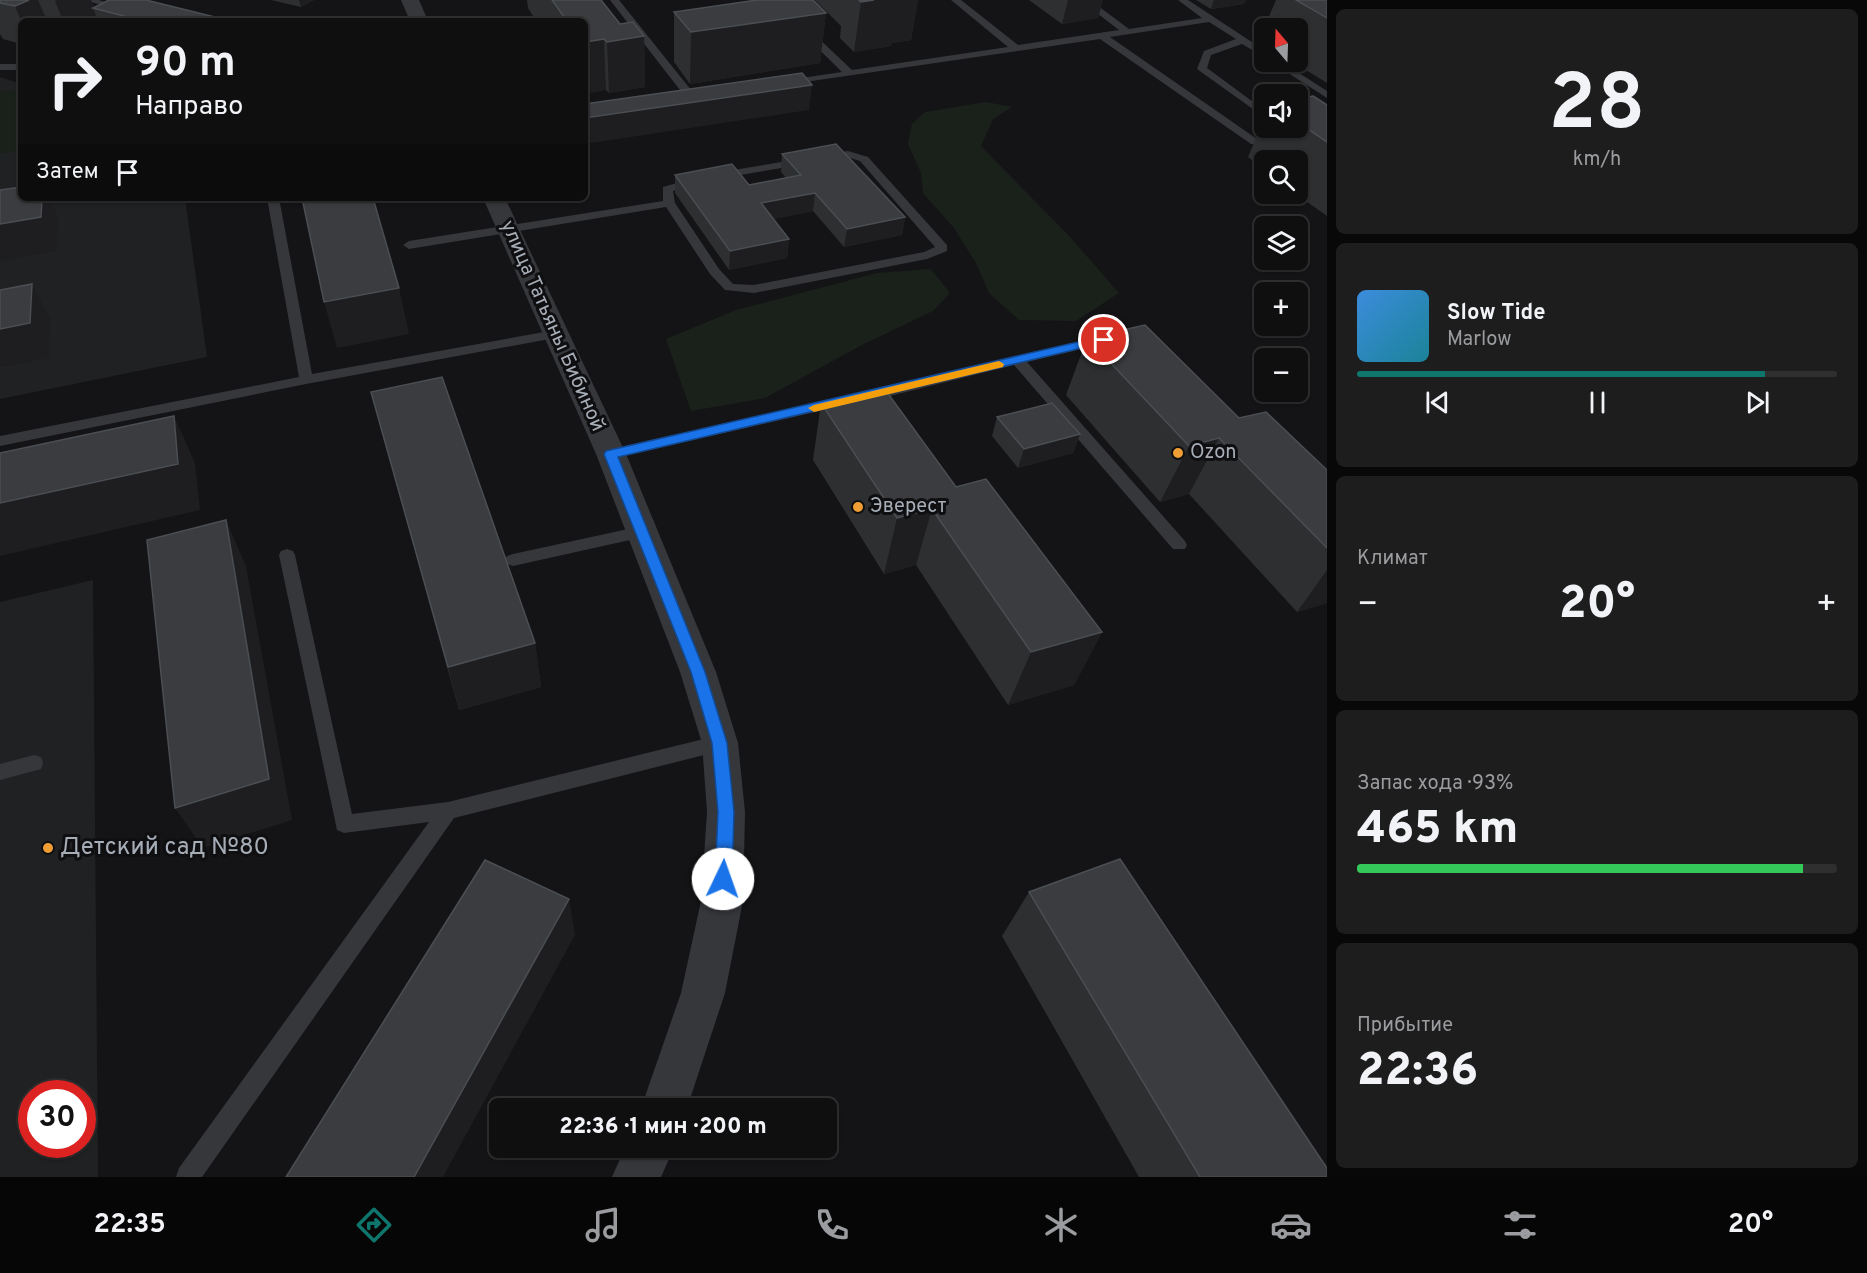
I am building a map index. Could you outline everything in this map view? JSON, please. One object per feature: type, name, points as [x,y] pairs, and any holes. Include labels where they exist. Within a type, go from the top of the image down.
[{"type":"street","points":[[410,0],[418,18]]},
{"type":"street","name":"улица Татьяны Бибиной","points":[[501,213],[610,454],[698,672],[720,743],[726,812],[722,901],[703,993],[667,1098]]},
{"type":"street","points":[[636,1177],[645,1158]]},
{"type":"lane","points":[[89,0],[130,10]]},
{"type":"lane","points":[[614,0],[691,97]]},
{"type":"lane","points":[[773,0],[850,74]]},
{"type":"lane","points":[[955,0],[1017,49]]},
{"type":"lane","points":[[1084,0],[1128,32]]},
{"type":"lane","points":[[1182,0],[1254,47]]},
{"type":"lane","points":[[782,84],[1211,19]]},
{"type":"lane","points":[[1102,36],[1255,142],[1291,141]]},
{"type":"lane","points":[[1243,40],[1208,53],[1202,69],[1254,107]]},
{"type":"lane","points":[[660,58],[672,57]]},
{"type":"lane","points":[[0,67],[18,68]]},
{"type":"lane","points":[[1291,72],[1327,95]]},
{"type":"lane","points":[[679,99],[702,95]]},
{"type":"lane","points":[[848,154],[864,159],[943,248],[927,255],[754,289],[729,287],[714,271],[669,203],[667,189],[709,177],[848,154]]},
{"type":"lane","points":[[274,201],[306,380]]},
{"type":"lane","points":[[410,244],[501,213],[669,203]]},
{"type":"lane","points":[[0,441],[306,380],[555,334]]},
{"type":"lane","points":[[610,454],[883,398],[1017,360],[1125,335]]},
{"type":"lane","points":[[1017,360],[1179,545]]},
{"type":"lane","points":[[513,560],[642,532]]},
{"type":"lane","points":[[287,555],[344,824],[448,811],[720,743]]},
{"type":"lane","points":[[0,772],[34,763]]},
{"type":"lane","points":[[188,1177],[448,811]]},
{"type":"shaded area","points":[[0,77],[18,83],[18,201],[185,201],[207,357],[0,399]]},
{"type":"shaded area","points":[[18,89],[18,151],[0,154],[0,92]]},
{"type":"shaded area","points":[[986,102],[1012,107],[993,119],[981,146],[1071,238],[1119,293],[1076,321],[1019,320],[989,293],[976,263],[954,228],[923,193],[921,173],[908,144],[912,124],[925,112]]},
{"type":"shaded area","points":[[931,269],[950,293],[933,311],[862,345],[765,398],[691,411],[666,339],[736,310],[877,273]]},
{"type":"shaded area","name":"Детский сад №80","points":[[93,580],[98,1177],[0,1177],[0,602]]},
{"type":"building","points":[[0,0],[29,0],[15,6],[0,3]]},
{"type":"building","points":[[109,0],[146,0],[219,18],[131,18],[93,8]]},
{"type":"building","points":[[552,0],[601,0],[620,24],[633,22],[644,36],[607,42],[604,39],[588,42],[588,18],[565,18]]},
{"type":"building","points":[[757,0],[813,0],[826,13],[691,32],[674,12]]},
{"type":"building","points":[[1296,0],[1327,0],[1327,18]]},
{"type":"building","points":[[802,73],[812,85],[588,118],[588,104]]},
{"type":"building","points":[[1313,96],[1327,105],[1327,142],[1308,129],[1308,97]]},
{"type":"building","points":[[836,144],[905,217],[847,229],[815,193],[761,203],[789,239],[730,251],[675,175],[732,164],[749,185],[801,175],[782,154]]},
{"type":"building","points":[[18,187],[18,201],[42,201],[41,217],[0,224],[0,190]]},
{"type":"building","points":[[303,201],[374,201],[399,288],[324,302]]},
{"type":"building","points":[[32,284],[30,323],[0,329],[0,290]]},
{"type":"building","points":[[1145,325],[1239,418],[1266,412],[1327,470],[1327,548],[1219,438],[1189,446],[1087,338]]},
{"type":"building","points":[[442,377],[535,643],[448,667],[371,392]]},
{"type":"building","points":[[884,388],[956,487],[986,479],[1102,632],[1031,652],[932,509],[897,518],[821,403]]},
{"type":"building","points":[[1052,403],[1080,434],[1024,449],[997,417]]},
{"type":"building","points":[[174,416],[178,464],[0,503],[0,453]]},
{"type":"building","points":[[226,520],[269,779],[175,808],[147,540]]},
{"type":"building","points":[[1120,859],[1327,1168],[1327,1177],[1200,1177],[1029,892]]},
{"type":"building","points":[[485,860],[569,899],[414,1177],[286,1177]]},
{"type":"slow traffic","points":[[814,408],[999,364]]},
{"type":"place","name":"Ozon","points":[[1178,453]]},
{"type":"place","name":"Эверест","points":[[858,507]]},
{"type":"place","name":"Детский сад №80","points":[[48,848]]},
{"type":"route","points":[[723,879],[726,812],[720,743],[698,672],[610,454],[1104,340]]}]
